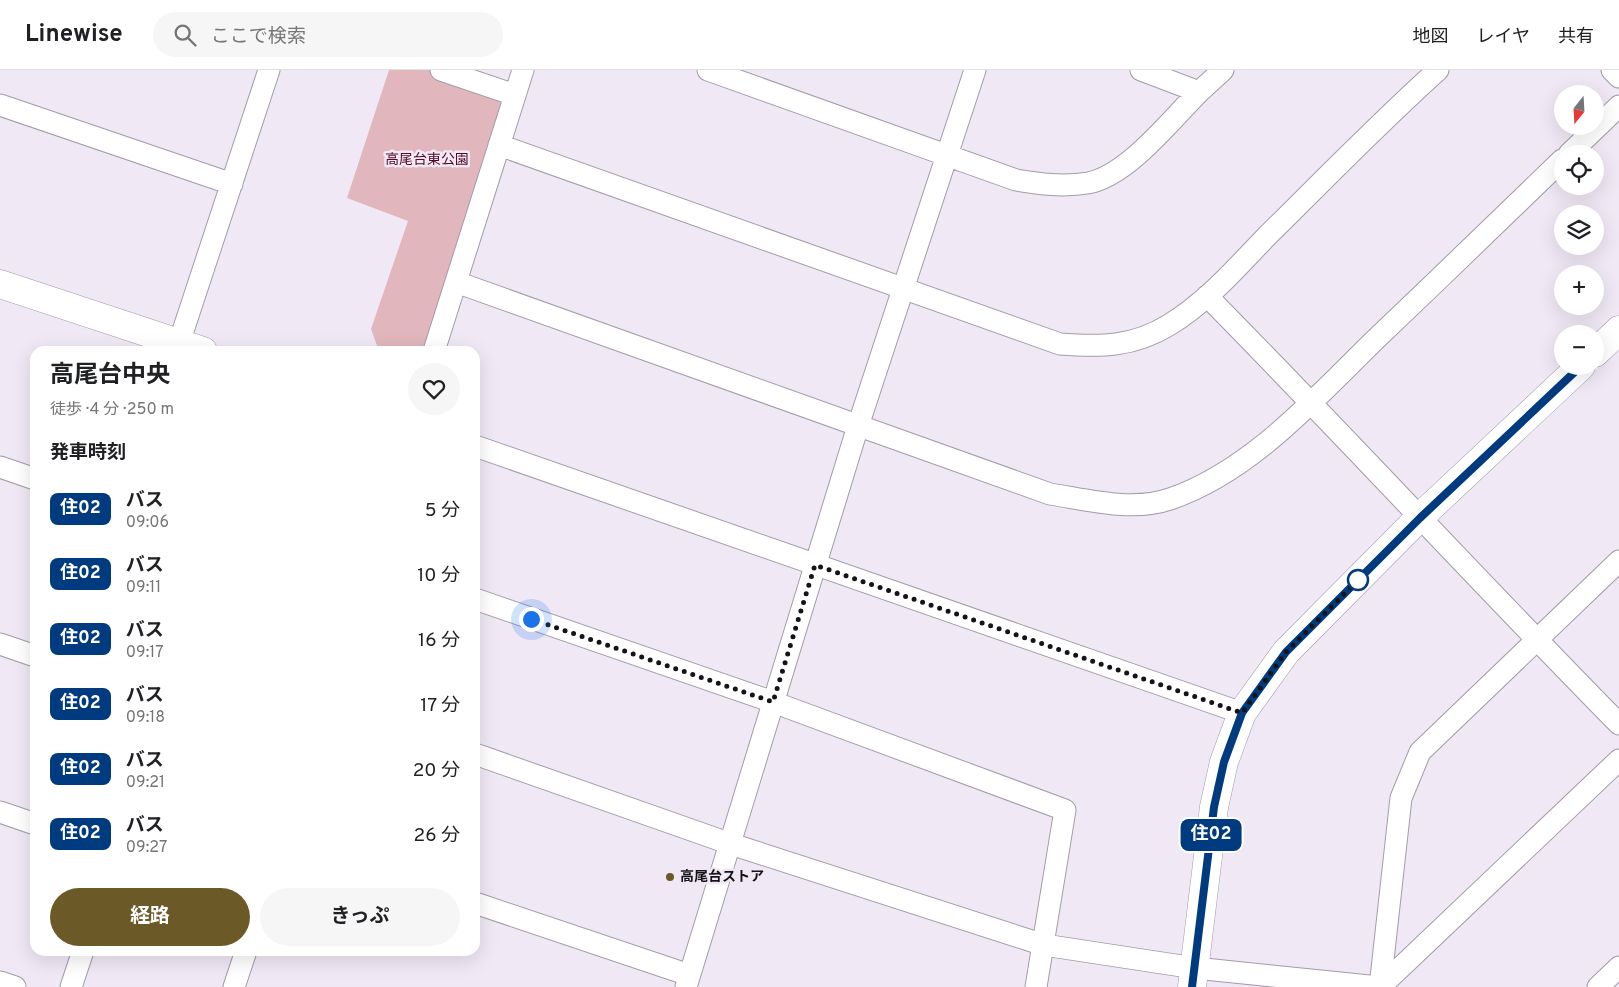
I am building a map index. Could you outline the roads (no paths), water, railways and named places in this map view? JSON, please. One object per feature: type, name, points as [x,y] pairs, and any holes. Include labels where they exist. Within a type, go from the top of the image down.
[{"type":"street","points":[[191,346],[232,184],[270,70]]},
{"type":"street","points":[[441,70],[515,94]]},
{"type":"street","points":[[436,346],[522,70]]},
{"type":"street","points":[[708,70],[1016,180],[1051,185],[1089,183],[1111,173],[1134,157],[1223,70]]},
{"type":"street","points":[[480,905],[687,981],[731,844],[858,426],[975,70]]},
{"type":"street","points":[[1142,70],[1199,92]]},
{"type":"street","points":[[499,145],[1060,344],[1101,347],[1132,341],[1169,325],[1207,296],[1394,110],[1438,70]]},
{"type":"street","points":[[1612,70],[1619,77]]},
{"type":"street","points":[[0,105],[232,184]]},
{"type":"street","points":[[1578,145],[1619,106]]},
{"type":"street","points":[[456,282],[1050,494],[1107,504],[1138,504],[1169,499],[1239,465],[1311,402],[1554,168]]},
{"type":"street","points":[[0,284],[188,346]]},
{"type":"street","points":[[1207,296],[1311,402],[1537,641],[1619,724]]},
{"type":"street","points":[[1604,344],[1619,330]]},
{"type":"street","points":[[1193,977],[1214,807],[1224,762],[1242,713],[1286,652],[1420,518],[1571,375]]},
{"type":"street","points":[[480,448],[1242,713]]},
{"type":"street","points":[[0,467],[30,477]]},
{"type":"street","points":[[1619,561],[1420,752],[1401,798],[1380,987],[1619,760]]},
{"type":"street","points":[[480,601],[773,702],[1065,810],[1036,987]]},
{"type":"street","points":[[0,644],[30,654]]},
{"type":"street","points":[[480,756],[731,844],[1044,945],[1193,977],[1379,987]]},
{"type":"street","points":[[0,812],[30,822]]},
{"type":"street","points":[[71,987],[81,956]]},
{"type":"street","points":[[234,987],[244,956]]},
{"type":"street","points":[[1598,987],[1619,967]]},
{"type":"street","points":[[0,982],[15,987]]},
{"type":"place","name":"高尾台ストア","points":[[670,877]]},
{"type":"park label","name":"高尾台東公園","points":[[427,160]]}]
